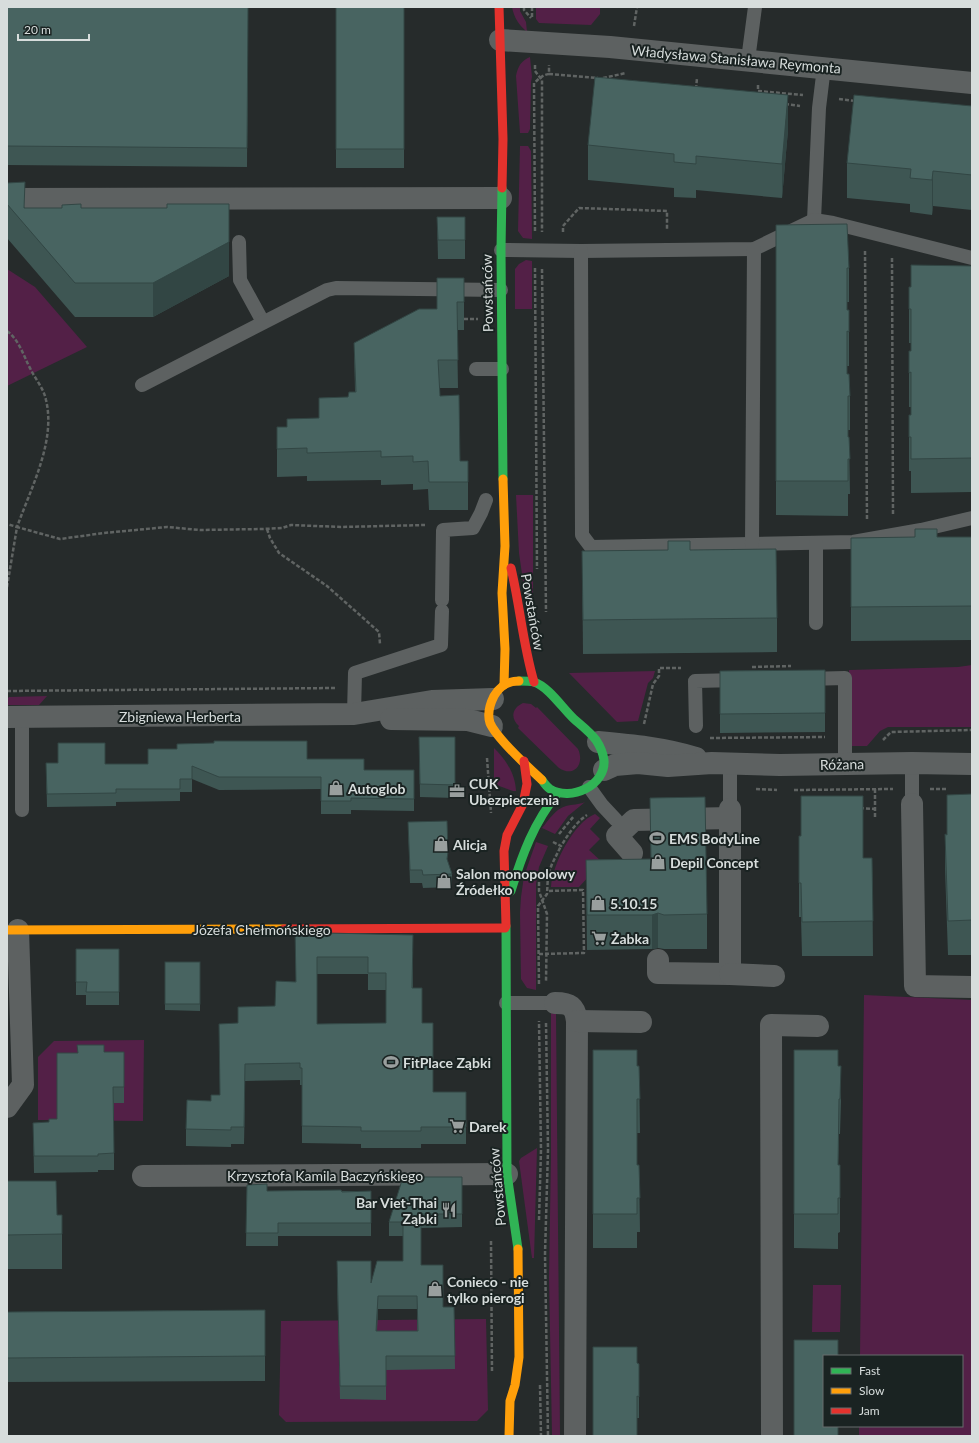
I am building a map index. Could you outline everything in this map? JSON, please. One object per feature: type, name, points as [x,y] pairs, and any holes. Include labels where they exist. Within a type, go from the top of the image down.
[{"type":"street","name":"Powstańców","points":[[500,7],[503,139],[501,198],[503,504],[506,546],[519,604],[528,666],[534,682]]},
{"type":"street","name":"Władysława Stanisława Reymonta","points":[[500,40],[610,47],[824,67],[972,83]]},
{"type":"street","points":[[7,199],[501,198]]},
{"type":"street","name":"Powstańców","points":[[492,726],[489,714],[498,692],[505,663],[502,593],[506,546]]},
{"type":"street","points":[[492,726],[497,734],[550,789],[558,793],[582,791],[598,780],[604,770],[604,760],[598,742],[544,688],[534,682],[519,681],[510,682],[498,692]]},
{"type":"street","name":"Zbigniewa Herberta","points":[[14,716],[354,714],[498,692]]},
{"type":"street","name":"Zbigniewa Herberta","points":[[354,714],[384,719],[468,720],[492,726]]},
{"type":"street","name":"Różana","points":[[598,742],[639,745],[674,751],[721,764]]},
{"type":"street","name":"Różana","points":[[604,770],[615,765],[638,763],[668,766],[845,756],[912,763],[972,764]]},
{"type":"street","name":"Powstańców","points":[[509,1436],[510,1401],[515,1385],[519,1357],[519,1343],[518,1252],[507,1174],[506,910],[504,851],[507,836],[523,804],[527,784],[524,761]]},
{"type":"street","name":"Powstańców","points":[[506,910],[524,850],[532,832],[548,804],[558,793]]},
{"type":"street","points":[[912,804],[915,986],[972,987]]},
{"type":"street","points":[[632,853],[617,836],[634,820],[730,814],[730,974]]},
{"type":"street","name":"Józefa Chełmońskiego","points":[[7,1107],[23,1085],[13,930],[505,928]]},
{"type":"street","points":[[658,960],[658,972],[774,976]]},
{"type":"street","points":[[547,1002],[568,1004],[572,1007],[576,1014],[577,1021],[575,1436]]},
{"type":"street","points":[[577,1021],[641,1022]]},
{"type":"street","points":[[772,1436],[771,1025],[818,1026]]},
{"type":"street","name":"Krzysztofa Kamila Baczyńskiego","points":[[143,1176],[507,1174]]},
{"type":"lane","points":[[748,60],[755,7]]},
{"type":"lane","points":[[814,220],[820,103],[824,67]]},
{"type":"lane","points":[[501,250],[581,251],[754,249],[814,220],[865,231],[972,258]]},
{"type":"lane","points":[[239,242],[240,280],[264,322]]},
{"type":"lane","points":[[752,544],[754,249]]},
{"type":"lane","points":[[581,251],[582,535],[591,547],[853,542],[922,530],[972,518]]},
{"type":"lane","points":[[142,385],[318,293],[336,288],[501,290]]},
{"type":"lane","points":[[476,369],[502,369]]},
{"type":"lane","points":[[354,714],[355,673],[441,645],[443,530],[473,528],[486,500]]},
{"type":"lane","points":[[816,543],[816,623]]},
{"type":"lane","points":[[696,726],[695,681],[747,673]]},
{"type":"lane","points":[[794,673],[845,678],[845,756]]},
{"type":"lane","points":[[14,716],[22,810]]},
{"type":"lane","points":[[912,763],[912,804]]},
{"type":"lane","points":[[721,764],[730,814]]},
{"type":"lane","points":[[589,787],[598,800],[616,820]]},
{"type":"lane","points":[[506,1003],[547,1002]]},
{"type":"path","points":[[524,7],[524,10],[532,20],[532,7]]},
{"type":"path","points":[[634,27],[637,7]]},
{"type":"path","points":[[540,43],[549,74]]},
{"type":"path","points":[[537,571],[539,251],[542,80],[535,71],[540,43]]},
{"type":"path","points":[[546,620],[539,251],[534,84],[540,78],[549,74],[604,78],[629,72]]},
{"type":"path","points":[[689,77],[704,79]]},
{"type":"path","points":[[695,93],[697,78]]},
{"type":"path","points":[[758,84],[758,91],[820,103]]},
{"type":"path","points":[[780,104],[858,101]]},
{"type":"path","points":[[563,251],[564,226],[579,208],[667,211],[667,250]]},
{"type":"path","points":[[865,231],[867,540]]},
{"type":"path","points":[[892,238],[893,535]]},
{"type":"path","points":[[464,318],[476,319]]},
{"type":"path","points":[[7,331],[15,338],[39,383],[46,400],[49,425],[44,457],[17,527],[7,587]]},
{"type":"path","points":[[7,524],[60,539],[167,527],[200,530],[267,529],[282,528],[291,525],[341,527],[430,525]]},
{"type":"path","points":[[267,529],[270,538],[279,553],[326,586],[357,611],[379,632]]},
{"type":"path","points":[[644,723],[653,684],[659,676],[659,668],[683,668]]},
{"type":"path","points":[[747,673],[794,673]]},
{"type":"path","points":[[7,691],[355,688]]},
{"type":"path","points":[[880,743],[891,732],[972,730]]},
{"type":"path","points":[[710,738],[826,737],[845,756]]},
{"type":"path","points":[[875,789],[875,816]]},
{"type":"path","points":[[824,790],[827,793]]},
{"type":"path","points":[[551,848],[571,819],[584,808],[598,800]]},
{"type":"path","points":[[855,806],[875,809]]},
{"type":"path","points":[[538,1227],[547,1002],[539,954],[538,906],[547,894],[548,876],[561,846]]},
{"type":"path","points":[[540,877],[539,891],[547,914],[548,1150],[545,1254],[548,1436]]},
{"type":"path","points":[[539,954],[584,953],[583,890],[547,891]]},
{"type":"path","points":[[491,1235],[492,1373]]},
{"type":"path","points":[[540,1380],[541,1436]]},
{"type":"shaded area","points":[[512,7],[520,7],[520,11],[526,22],[527,32],[517,21]]},
{"type":"shaded area","points":[[536,7],[600,7],[600,14],[591,25],[539,23],[536,19]]},
{"type":"shaded area","points":[[530,57],[532,77],[530,129],[528,133],[520,133],[516,76],[520,64]]},
{"type":"shaded area","points":[[520,146],[528,146],[531,151],[532,239],[523,238],[518,231]]},
{"type":"shaded area","points":[[526,260],[532,261],[532,309],[515,309],[515,269],[519,264]]},
{"type":"shaded area","points":[[7,269],[35,287],[87,347],[7,386]]},
{"type":"shaded area","points":[[516,495],[533,495],[533,629],[530,630],[519,553]]},
{"type":"shaded area","points":[[972,665],[972,727],[888,727],[880,731],[867,746],[852,746],[850,740],[849,670],[958,667]]},
{"type":"shaded area","points":[[655,671],[653,678],[648,683],[638,721],[617,722],[569,673]]},
{"type":"shaded area","points":[[47,696],[39,705],[7,705],[7,699],[9,697]]},
{"type":"shaded area","points":[[523,703],[531,704],[536,708],[537,707],[578,749],[580,760],[577,768],[564,771],[559,768],[518,728],[519,726],[513,717],[516,708]]},
{"type":"shaded area","points":[[494,748],[509,767],[514,778],[516,791],[494,784]]},
{"type":"shaded area","points":[[585,802],[568,816],[555,834],[542,828],[552,815],[562,807]]},
{"type":"shaded area","points":[[595,814],[600,818],[590,829],[600,839],[589,850],[602,862],[579,887],[551,887],[555,867],[572,835],[579,826]]},
{"type":"shaded area","points":[[536,842],[548,846],[539,867],[536,884],[536,990],[527,988],[521,979],[520,912],[524,876]]},
{"type":"shaded area","points":[[864,995],[972,1000],[972,1436],[859,1436],[859,1427],[963,1427],[963,1355],[860,1355]]},
{"type":"shaded area","points":[[551,1013],[556,1014],[560,1435],[552,1435],[549,1278]]},
{"type":"shaded area","points":[[144,1040],[143,1121],[38,1120],[38,1057],[54,1041]]},
{"type":"shaded area","points":[[537,1148],[534,1258],[532,1258],[519,1161],[521,1158]]},
{"type":"shaded area","points":[[813,1285],[841,1285],[840,1332],[812,1332]]},
{"type":"shaded area","points":[[486,1319],[488,1410],[477,1421],[286,1422],[279,1415],[281,1321]]},
{"type":"building","points":[[7,7],[248,7],[247,148],[7,146]]},
{"type":"building","points":[[336,7],[404,7],[404,149],[336,149]]},
{"type":"building","points":[[595,77],[788,95],[782,164],[696,156],[696,164],[674,162],[674,154],[588,145]]},
{"type":"building","points":[[854,95],[972,106],[972,175],[933,171],[932,180],[910,178],[911,169],[847,163]]},
{"type":"building","points":[[25,182],[24,208],[62,208],[62,205],[81,204],[81,208],[167,208],[167,204],[229,204],[229,242],[153,283],[75,283],[7,204],[7,183]]},
{"type":"building","points":[[437,217],[465,217],[465,240],[438,240]]},
{"type":"building","points":[[847,224],[849,268],[847,268],[847,310],[849,310],[849,332],[847,331],[847,374],[849,374],[850,396],[848,396],[848,437],[850,459],[848,459],[848,481],[776,481],[776,225]]},
{"type":"building","points":[[911,265],[972,266],[972,458],[911,459],[909,415],[911,415],[911,372],[909,373],[909,351],[911,351],[911,309],[909,309],[909,287],[911,287]]},
{"type":"building","points":[[437,278],[464,278],[464,302],[457,302],[458,360],[438,360],[440,396],[459,395],[460,461],[468,461],[468,482],[429,482],[428,461],[413,462],[413,456],[381,457],[381,451],[307,453],[307,448],[277,449],[277,427],[287,427],[287,419],[319,418],[319,398],[348,397],[349,392],[356,392],[354,343],[419,309],[437,309]]},
{"type":"building","points":[[915,529],[937,529],[937,537],[972,537],[972,606],[851,607],[851,538],[915,537]]},
{"type":"building","points":[[668,541],[690,541],[690,550],[776,549],[777,618],[583,620],[582,551],[668,550]]},
{"type":"building","points":[[825,670],[825,713],[720,714],[720,671]]},
{"type":"building","points":[[419,737],[455,737],[455,785],[420,784]]},
{"type":"building","points":[[214,741],[307,741],[307,759],[364,759],[364,770],[414,770],[414,799],[351,798],[351,801],[321,801],[321,777],[219,777],[192,766],[192,779],[180,779],[180,789],[116,789],[116,793],[47,794],[46,763],[58,763],[58,743],[105,743],[105,764],[148,764],[148,749],[177,749],[177,744],[214,743]]},
{"type":"building","points":[[972,794],[972,920],[948,921],[945,834],[947,835],[947,795]]},
{"type":"building","points":[[801,796],[863,796],[863,858],[872,858],[873,921],[802,922],[801,883],[799,883]]},
{"type":"building","points":[[705,797],[707,914],[664,915],[658,913],[652,915],[587,915],[586,860],[651,859],[650,798]]},
{"type":"building","points":[[447,821],[447,859],[452,874],[423,875],[422,870],[410,870],[408,822]]},
{"type":"building","points":[[295,929],[327,929],[327,933],[413,935],[412,988],[422,988],[422,1023],[433,1023],[433,1092],[466,1092],[466,1127],[421,1127],[421,1131],[361,1131],[361,1127],[302,1126],[302,1068],[300,1068],[300,1063],[245,1064],[244,1127],[231,1127],[231,1130],[186,1129],[187,1100],[211,1101],[211,1095],[220,1095],[219,1024],[238,1023],[238,1007],[275,1006],[276,981],[296,982]],"holes":[[[317,957],[368,957],[368,973],[386,973],[386,1023],[317,1024]]]},
{"type":"building","points":[[76,949],[119,949],[119,992],[86,992],[87,982],[76,982]]},
{"type":"building","points":[[165,962],[200,962],[200,1004],[165,1004]]},
{"type":"building","points":[[77,1045],[104,1045],[104,1052],[124,1052],[124,1087],[113,1087],[114,1153],[98,1154],[98,1156],[34,1156],[33,1123],[49,1122],[49,1119],[57,1119],[57,1053],[78,1053]]},
{"type":"building","points":[[593,1050],[637,1050],[640,1099],[637,1099],[637,1165],[639,1165],[640,1198],[637,1198],[637,1214],[593,1214]]},
{"type":"building","points":[[794,1050],[838,1050],[838,1066],[841,1066],[838,1165],[840,1165],[840,1198],[838,1198],[838,1214],[794,1214]]},
{"type":"building","points":[[403,1177],[462,1177],[462,1214],[421,1214],[421,1265],[443,1265],[443,1307],[454,1307],[455,1356],[386,1356],[386,1386],[340,1386],[337,1261],[371,1261],[371,1283],[377,1261],[403,1261],[403,1222],[389,1222]],"holes":[[[378,1296],[417,1296],[418,1331],[376,1331]]]},
{"type":"building","points":[[7,1181],[56,1181],[57,1215],[62,1215],[62,1234],[7,1235]]},
{"type":"building","points":[[267,1184],[267,1191],[371,1191],[371,1223],[278,1223],[278,1233],[246,1233],[247,1185]]},
{"type":"building","points":[[265,1310],[265,1356],[7,1358],[7,1312]]},
{"type":"building","points":[[794,1340],[838,1340],[838,1355],[823,1355],[823,1427],[838,1427],[838,1436],[794,1436]]},
{"type":"building","points":[[593,1347],[637,1347],[637,1363],[639,1364],[639,1397],[637,1396],[637,1436],[593,1436]]},
{"type":"traffic: fast","points":[[502,188],[501,250],[503,479]]},
{"type":"traffic: fast","points":[[519,681],[534,682],[545,688],[570,715],[594,737],[604,757],[603,769],[599,777],[586,789],[577,792],[558,793],[549,788],[542,780]]},
{"type":"traffic: fast","points":[[511,891],[535,827],[558,793]]},
{"type":"traffic: fast","points":[[506,926],[507,1174],[518,1249]]},
{"type":"traffic: slow","points":[[503,479],[505,546],[502,593],[505,649],[504,685]]},
{"type":"traffic: slow","points":[[519,681],[507,683],[496,692],[490,706],[489,720],[499,737],[521,761],[542,780]]},
{"type":"traffic: slow","points":[[7,930],[284,929]]},
{"type":"traffic: slow","points":[[509,1436],[510,1401],[515,1385],[519,1357],[518,1249]]},
{"type":"traffic: jam","points":[[499,7],[503,139],[502,188]]},
{"type":"traffic: jam","points":[[511,568],[527,654],[534,682]]},
{"type":"traffic: jam","points":[[506,926],[504,851],[507,835],[523,804],[527,784],[524,761]]},
{"type":"traffic: jam","points":[[284,929],[505,928]]},
{"type":"place","name":"Autoglob","points":[[336,788]]},
{"type":"place","name":"CUK Ubezpieczenia","points":[[457,791]]},
{"type":"place","name":"EMS BodyLine","points":[[657,838]]},
{"type":"place","name":"Alicja","points":[[441,844]]},
{"type":"place","name":"Depil Concept","points":[[658,862]]},
{"type":"place","name":"Salon monopolowy Źródełko","points":[[444,881]]},
{"type":"place","name":"5.10.15","points":[[598,903]]},
{"type":"place","name":"Żabka","points":[[599,938]]},
{"type":"place","name":"FitPlace Ząbki","points":[[391,1062]]},
{"type":"place","name":"Darek","points":[[457,1126]]},
{"type":"place","name":"Bar Viet-Thai Ząbki","points":[[449,1210]]},
{"type":"place","name":"Conieco - nie tylko pierogi","points":[[435,1289]]}]
